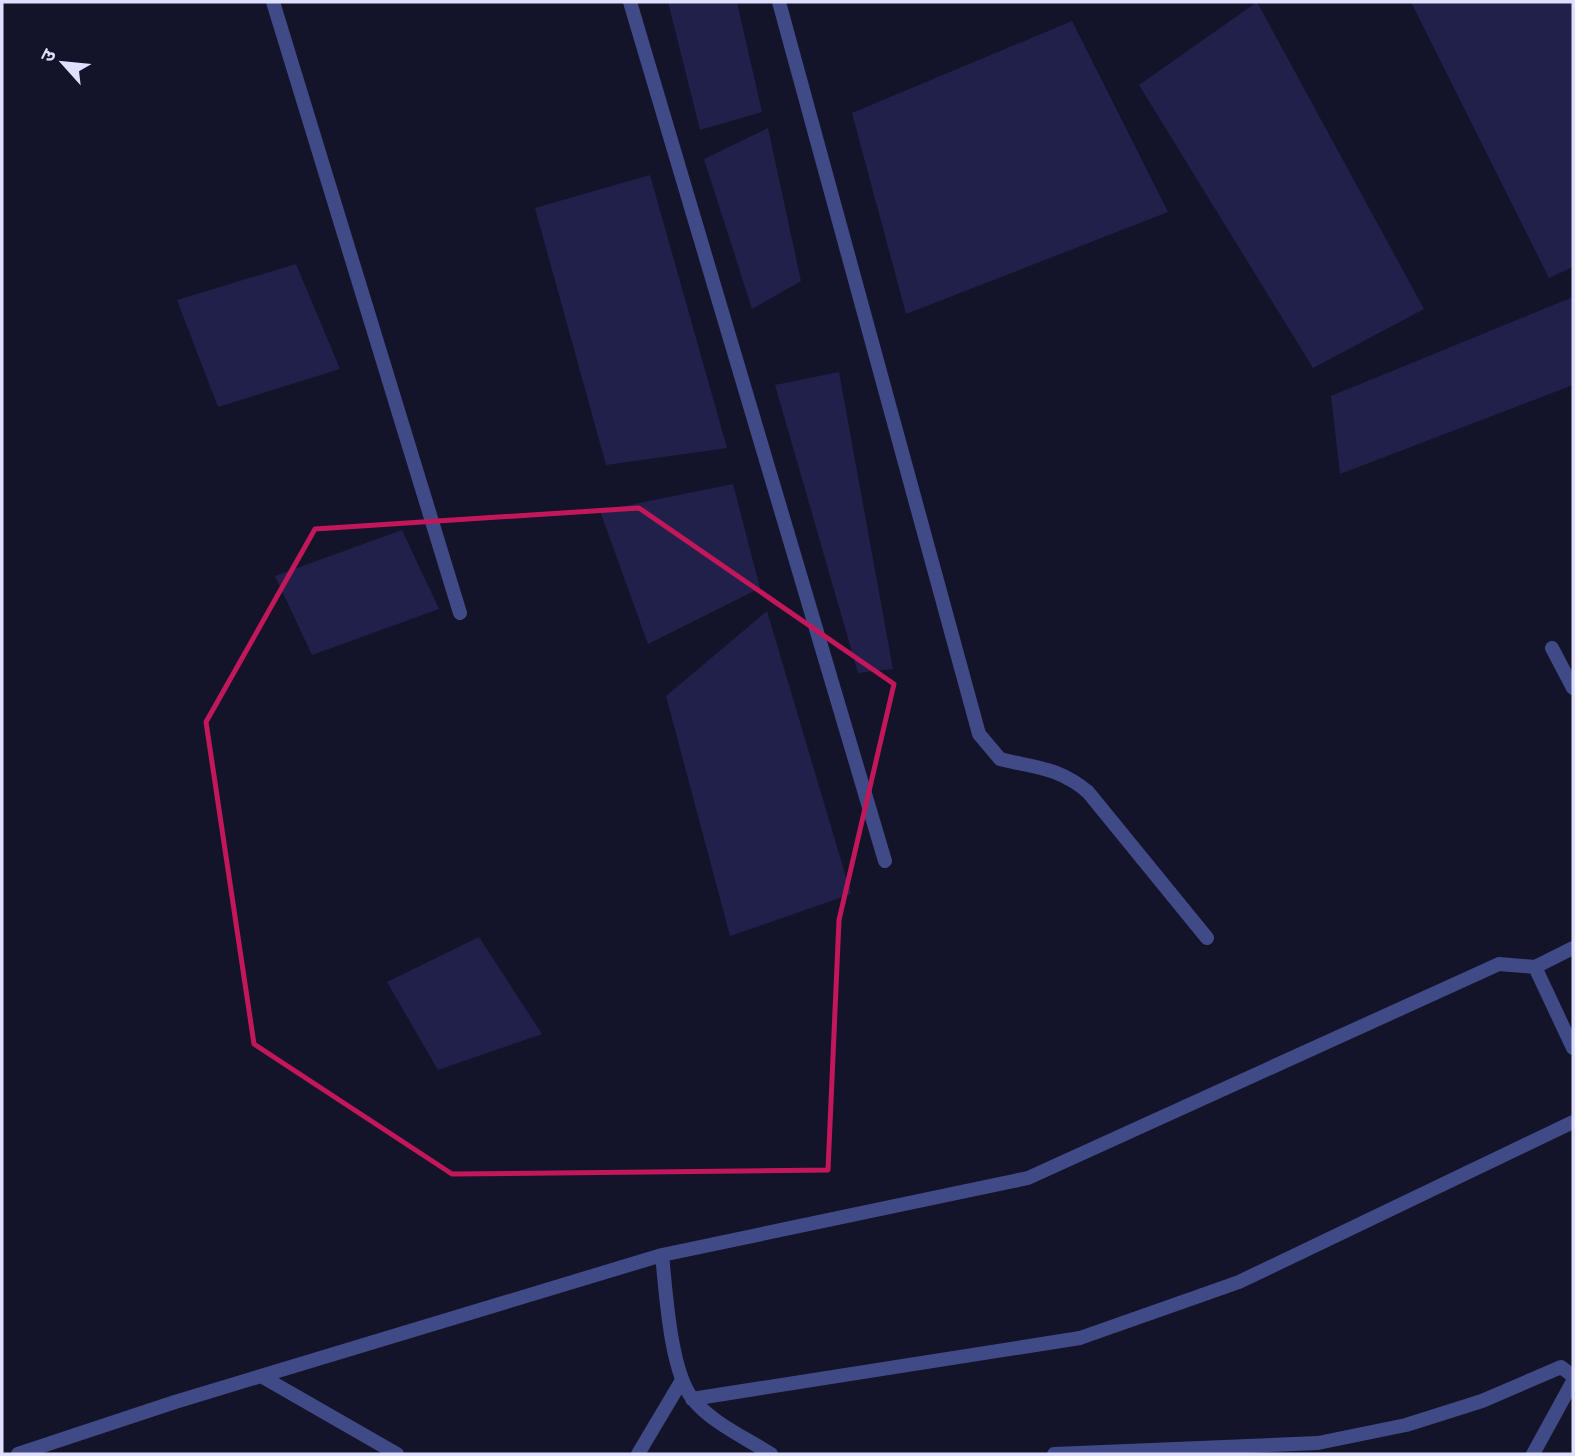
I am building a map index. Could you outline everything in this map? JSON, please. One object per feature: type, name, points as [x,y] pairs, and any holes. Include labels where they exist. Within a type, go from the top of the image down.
[{"type":"street","points":[[273,2],[460,612]]},
{"type":"street","points":[[631,2],[885,861]]},
{"type":"street","points":[[779,2],[979,734],[1000,759],[1049,768],[1069,776],[1088,792],[1207,938]]},
{"type":"street","points":[[1552,648],[1573,688]]},
{"type":"street","points":[[18,1454],[261,1376],[662,1255],[1028,1178],[1499,964],[1535,967],[1573,948]]},
{"type":"street","points":[[1535,967],[1573,1048]]},
{"type":"street","points":[[692,1399],[1080,1338],[1239,1282],[1573,1122]]},
{"type":"street","points":[[662,1255],[668,1315],[682,1380],[692,1399],[718,1421],[771,1454]]},
{"type":"street","points":[[1054,1454],[1315,1449],[1482,1401],[1561,1367],[1573,1357]]},
{"type":"street","points":[[1534,1454],[1573,1379],[1561,1367]]},
{"type":"street","points":[[261,1376],[397,1454]]},
{"type":"street","points":[[638,1454],[682,1380]]},
{"type":"highlighted area","points":[[639,508],[894,684],[839,920],[828,1170],[452,1174],[254,1044],[206,722],[315,529]]},
{"type":"building","points":[[668,2],[737,2],[762,112],[700,130]]},
{"type":"building","points":[[1257,2],[1424,309],[1313,368],[1139,85]]},
{"type":"building","points":[[1411,2],[1573,2],[1573,267],[1549,278]]},
{"type":"building","points":[[1072,21],[1168,212],[906,314],[852,113]]},
{"type":"building","points":[[768,128],[801,281],[752,309],[704,159]]},
{"type":"building","points":[[650,175],[727,448],[606,465],[535,208]]},
{"type":"building","points":[[296,264],[340,369],[218,407],[177,300]]},
{"type":"building","points":[[1573,297],[1573,385],[1340,474],[1331,396]]},
{"type":"building","points":[[839,372],[893,669],[858,673],[775,385]]},
{"type":"building","points":[[733,484],[760,588],[648,644],[600,511]]},
{"type":"building","points":[[402,530],[439,609],[312,655],[275,576]]},
{"type":"building","points":[[767,611],[851,894],[730,936],[666,696]]},
{"type":"building","points":[[479,937],[542,1034],[438,1070],[387,982]]}]
